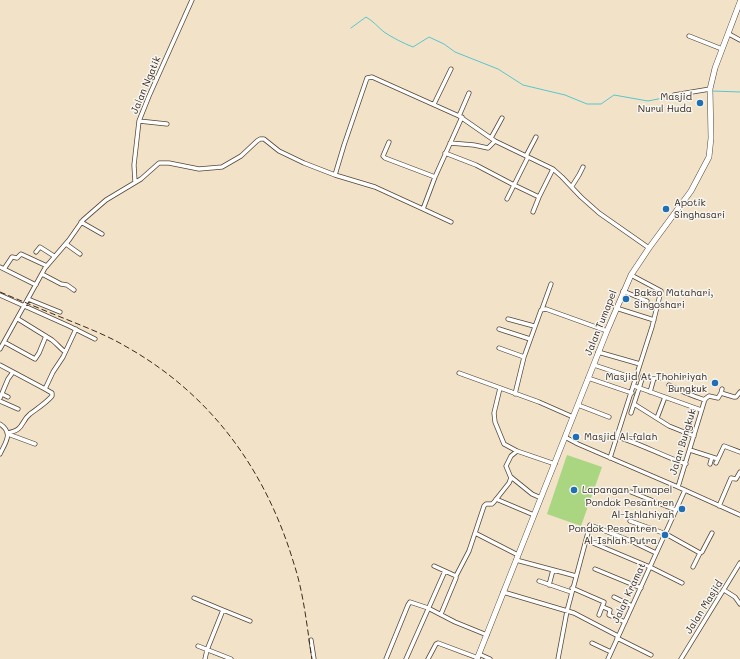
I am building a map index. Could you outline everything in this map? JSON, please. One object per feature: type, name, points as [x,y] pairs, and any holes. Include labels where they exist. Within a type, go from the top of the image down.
[{"type":"street","name":"Jalan Ngatik","points":[[135,182],[134,165],[139,121],[192,0]]},
{"type":"street","name":"Jalan Tumapel","points":[[478,657],[594,365],[606,331],[631,275],[691,191],[709,157],[712,138],[710,90],[715,68],[740,2]]},
{"type":"street","points":[[729,34],[740,40]]},
{"type":"street","points":[[689,36],[722,49]]},
{"type":"street","points":[[434,104],[451,69]]},
{"type":"street","points":[[335,175],[367,78],[372,77],[461,116],[493,139],[552,169],[605,218],[649,248]]},
{"type":"street","points":[[674,94],[710,90]]},
{"type":"street","points":[[423,209],[470,93]]},
{"type":"street","points":[[450,142],[488,148],[502,118]]},
{"type":"street","points":[[139,121],[167,124]]},
{"type":"street","points":[[507,199],[536,137]]},
{"type":"street","points":[[0,349],[18,319],[46,266],[66,244],[81,222],[106,200],[135,182],[159,163],[169,163],[199,169],[222,167],[237,159],[260,139],[264,139],[279,151],[304,163],[335,175],[376,186],[451,222]]},
{"type":"street","points":[[389,142],[383,156],[385,158],[435,177]]},
{"type":"street","points":[[445,153],[476,165],[539,197]]},
{"type":"street","points":[[572,186],[580,175],[583,167]]},
{"type":"street","points":[[533,212],[552,169]]},
{"type":"street","points":[[81,222],[102,234]]},
{"type":"street","points":[[93,235],[96,230]]},
{"type":"street","points":[[66,244],[80,254]]},
{"type":"street","points":[[36,252],[40,247],[54,256]]},
{"type":"street","points":[[5,270],[12,257],[17,258],[21,254],[46,266]]},
{"type":"street","points":[[0,267],[36,285]]},
{"type":"street","points":[[42,274],[61,284],[65,284],[74,290]]},
{"type":"street","points":[[631,275],[661,291],[636,379],[634,404],[631,413]]},
{"type":"street","points":[[514,394],[534,326],[551,284]]},
{"type":"street","points":[[624,291],[647,301]]},
{"type":"street","points":[[0,295],[95,339]]},
{"type":"street","points":[[28,299],[60,312]]},
{"type":"street","points":[[616,308],[654,320]]},
{"type":"street","points":[[542,309],[606,331]]},
{"type":"street","points":[[18,319],[55,342],[57,346],[65,352]]},
{"type":"street","points":[[508,319],[534,326]]},
{"type":"street","points":[[499,329],[530,339]]},
{"type":"street","points":[[45,389],[76,330]]},
{"type":"street","points":[[4,342],[35,358],[39,353],[46,336]]},
{"type":"street","points":[[499,348],[524,357]]},
{"type":"street","points":[[598,352],[640,364]]},
{"type":"street","points":[[0,365],[52,393],[52,396],[30,414],[18,430],[8,434]]},
{"type":"street","points":[[594,365],[636,379]]},
{"type":"street","points":[[8,397],[1,396],[13,372]]},
{"type":"street","points":[[459,373],[539,402],[573,417]]},
{"type":"street","points":[[612,459],[632,393],[643,376]]},
{"type":"street","points":[[588,378],[632,393]]},
{"type":"street","points":[[650,392],[654,378],[660,378]]},
{"type":"street","points":[[669,385],[704,400]]},
{"type":"street","points":[[636,386],[701,410]]},
{"type":"street","points":[[500,388],[494,413],[495,422],[504,444],[517,451],[555,464]]},
{"type":"street","name":"Jalan Bungkuk","points":[[678,487],[704,400],[709,396],[718,398],[721,391],[735,397],[740,392]]},
{"type":"street","points":[[657,418],[665,397]]},
{"type":"street","points":[[0,401],[18,409]]},
{"type":"street","points":[[634,404],[669,426],[694,436]]},
{"type":"street","points":[[578,405],[609,417]]},
{"type":"street","points":[[0,424],[6,428],[8,434],[7,440],[0,454]]},
{"type":"street","points":[[8,434],[35,444]]},
{"type":"street","points":[[565,437],[740,516]]},
{"type":"street","points":[[621,438],[686,464]]},
{"type":"street","points":[[716,463],[724,446],[740,452]]},
{"type":"street","points":[[690,450],[718,458]]},
{"type":"street","points":[[517,451],[506,463],[506,468],[511,477],[532,494],[541,498]]},
{"type":"street","points":[[710,464],[712,457]]},
{"type":"street","points":[[719,506],[731,478],[736,479],[739,475]]},
{"type":"street","points":[[441,614],[456,576],[469,551],[484,506],[486,504],[492,504],[509,483],[511,477]]},
{"type":"street","name":"Jalan Kramat","points":[[608,659],[685,490]]},
{"type":"street","points":[[631,492],[676,510]]},
{"type":"street","points":[[496,499],[534,515]]},
{"type":"street","points":[[630,522],[666,534],[700,553]]},
{"type":"street","points":[[558,659],[567,611],[576,576],[592,526],[656,553]]},
{"type":"street","points":[[475,533],[517,558],[576,576]]},
{"type":"street","points":[[693,567],[712,533]]},
{"type":"street","points":[[592,543],[650,567],[682,583]]},
{"type":"street","name":"Jalan Masjid","points":[[681,659],[740,563]]},
{"type":"street","points":[[434,566],[456,576]]},
{"type":"street","points":[[594,569],[640,588]]},
{"type":"street","points":[[549,585],[553,570]]},
{"type":"street","points":[[406,659],[445,571]]},
{"type":"street","points":[[539,581],[549,585],[582,592],[604,602],[599,615]]},
{"type":"street","points":[[724,590],[734,597],[740,604]]},
{"type":"street","points":[[503,592],[573,613],[651,655]]},
{"type":"street","points":[[614,597],[632,606]]},
{"type":"street","points":[[194,598],[250,621]]},
{"type":"street","points":[[386,659],[409,602],[412,601],[487,635]]},
{"type":"street","points":[[603,607],[610,610],[609,615],[625,622]]},
{"type":"street","points":[[206,659],[207,650],[223,610]]},
{"type":"street","points":[[311,640],[314,659]]},
{"type":"street","points":[[428,659],[438,643],[478,657],[490,659]]},
{"type":"street","points":[[592,643],[611,652]]},
{"type":"street","points":[[198,646],[231,659]]},
{"type":"green space","name":"Lapangan Tumapel","points":[[567,455],[602,467],[581,526],[547,514]]},
{"type":"waterway","points":[[351,28],[366,17],[387,34],[413,47],[429,37],[444,44],[455,52],[498,69],[523,85],[565,95],[587,104],[601,104],[614,95],[648,101],[673,96]]},
{"type":"waterway","points":[[712,91],[740,92]]},
{"type":"railway","points":[[0,292],[92,330],[125,346],[156,365],[184,387],[209,411],[251,466],[268,497],[282,530],[294,564],[300,587],[312,659]]},
{"type":"place","name":"Masjid Nurul Huda","points":[[700,103]]},
{"type":"place","name":"Apotik Singhasari","points":[[666,209]]},
{"type":"place","name":"Bakso Matahari, Singoshari","points":[[626,299]]},
{"type":"place","name":"Masjid At-Thohiriyah Bungkuk","points":[[715,383]]},
{"type":"place","name":"Masjid Al-falah","points":[[576,437]]},
{"type":"place","name":"Lapangan Tumapel","points":[[574,490]]},
{"type":"place","name":"Pondok Pesantren Al-Ishlahiyah","points":[[682,509]]},
{"type":"place","name":"Pondok Pesantren Al-Ishlah Putra","points":[[665,535]]}]
